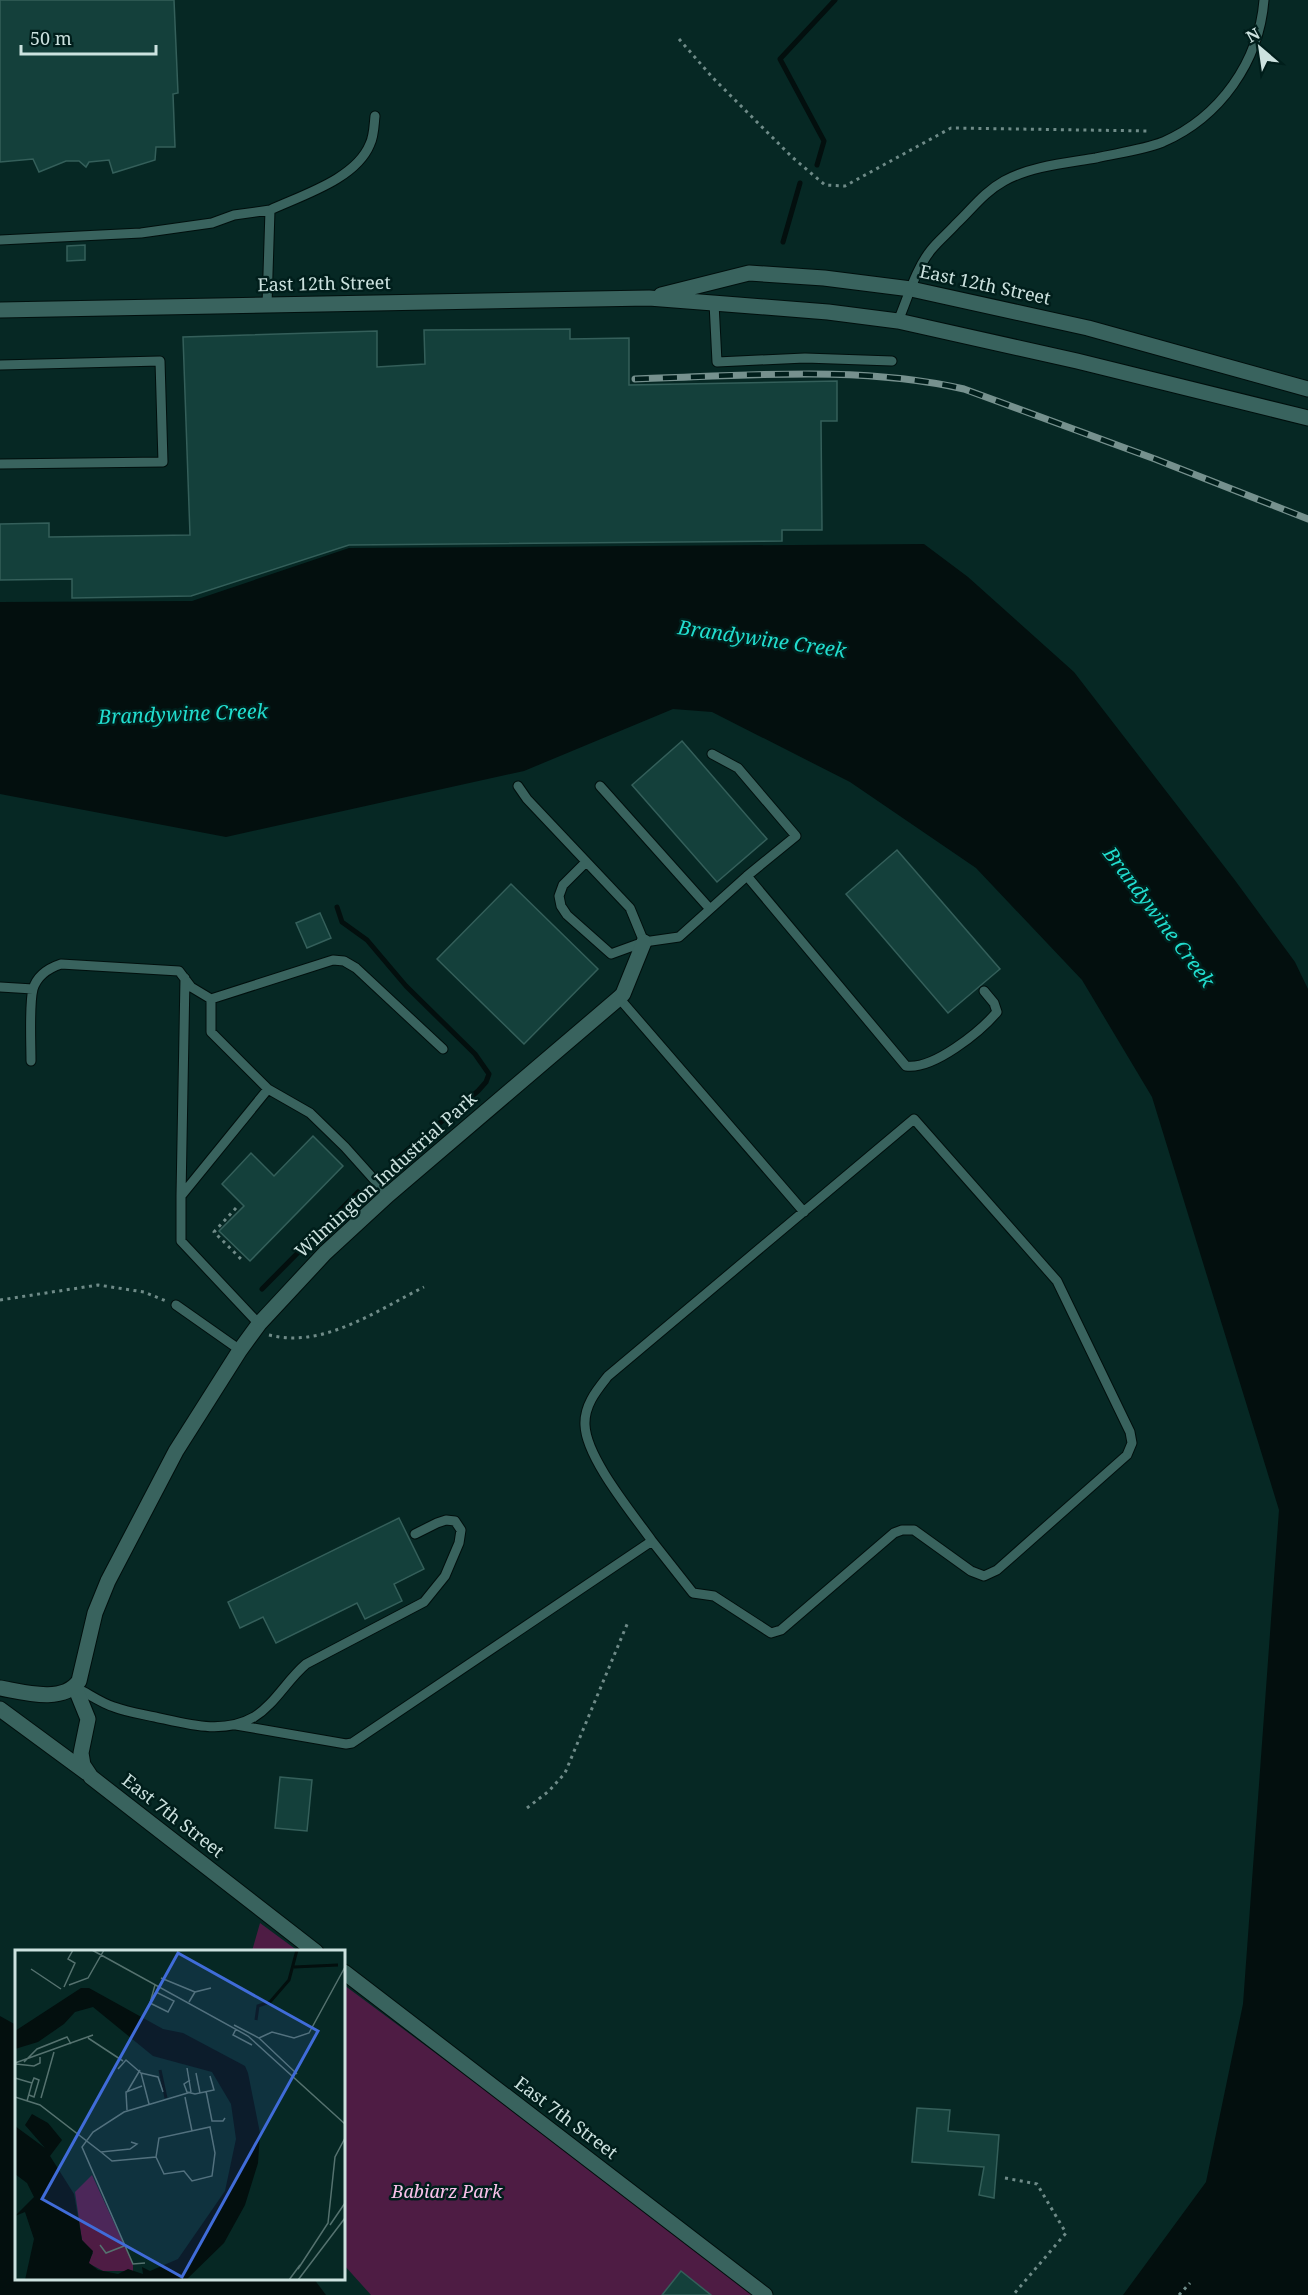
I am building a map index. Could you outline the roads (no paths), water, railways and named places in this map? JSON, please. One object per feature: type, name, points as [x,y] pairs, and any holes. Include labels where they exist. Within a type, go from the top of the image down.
[{"type":"street","name":"East 12th Street","points":[[649,298],[749,273],[824,278],[912,289],[1088,328],[1308,389]]},
{"type":"street","name":"East 12th Street","points":[[0,310],[649,298],[828,312],[898,321],[1077,361],[1308,418]]},
{"type":"street","name":"Wilmington Industrial Park","points":[[75,1687],[95,1613],[108,1581],[176,1451],[256,1328],[325,1253],[388,1194],[619,999],[644,942]]},
{"type":"street","points":[[0,1688],[57,1695],[75,1687],[88,1719],[81,1753],[83,1765],[92,1777]]},
{"type":"street","name":"East 7th Street","points":[[0,1709],[92,1777],[313,1950]]},
{"type":"street","name":"East 7th Street","points":[[345,1973],[765,2295]]},
{"type":"lane","points":[[898,321],[930,250],[987,191],[1017,175],[1163,142],[1208,114],[1224,98],[1240,75],[1252,50],[1264,0]]},
{"type":"lane","points":[[0,240],[141,233],[212,223],[234,215],[270,210],[338,178],[359,163],[371,143],[375,116]]},
{"type":"lane","points":[[267,305],[270,210]]},
{"type":"lane","points":[[714,303],[717,362],[805,358],[892,362]]},
{"type":"lane","points":[[0,365],[160,361],[163,462],[0,464]]},
{"type":"lane","points":[[586,862],[563,885],[559,896],[561,906],[611,954],[644,942],[679,937],[796,836],[738,768],[712,754]]},
{"type":"lane","points":[[518,786],[527,799],[630,908],[644,942]]},
{"type":"lane","points":[[600,786],[710,909]]},
{"type":"lane","points":[[747,876],[906,1066],[917,1067],[940,1059],[989,1022],[997,1012],[994,1003],[984,991]]},
{"type":"lane","points":[[31,1061],[33,989],[44,973],[61,964],[179,971],[190,987],[211,999],[333,960],[345,961],[356,968],[443,1049]]},
{"type":"lane","points":[[185,978],[181,1241],[256,1328]]},
{"type":"lane","points":[[0,987],[33,989]]},
{"type":"lane","points":[[211,999],[211,1032],[268,1089],[310,1113],[388,1194]]},
{"type":"lane","points":[[619,999],[804,1212]]},
{"type":"lane","points":[[181,1196],[268,1089]]},
{"type":"lane","points":[[914,1119],[1057,1281],[1130,1432],[1132,1443],[1127,1455],[997,1570],[984,1576],[971,1571],[914,1530],[902,1530],[894,1533],[781,1630],[771,1633],[714,1596],[693,1593],[652,1541],[608,1480],[589,1443],[585,1425],[587,1409],[593,1395],[608,1376],[914,1119]]},
{"type":"lane","points":[[176,1305],[240,1350]]},
{"type":"lane","points":[[236,1725],[255,1716],[269,1705],[293,1675],[306,1665],[403,1615],[424,1602],[436,1590],[452,1562],[461,1530],[455,1521],[446,1520],[415,1534]]},
{"type":"lane","points":[[75,1687],[123,1710],[193,1725],[217,1727],[236,1725],[346,1744],[352,1743],[652,1541]]},
{"type":"water","name":"Brandywine Creek","points":[[924,544],[968,577],[1074,672],[1234,879],[1295,962],[1308,989],[1308,2295],[1123,2295],[1206,2182],[1243,2004],[1279,1510],[1152,1097],[1082,980],[976,868],[850,782],[712,712],[673,709],[524,771],[226,837],[0,794],[0,602],[192,601],[349,548]]},
{"type":"water","points":[[0,2016],[15,2024],[15,2280],[315,2280],[326,2295],[0,2295]]},
{"type":"waterway","points":[[817,165],[824,141],[780,59],[835,0]]},
{"type":"waterway","points":[[783,242],[800,183]]},
{"type":"waterway","points":[[337,907],[342,922],[367,940],[406,986],[475,1054],[489,1074],[486,1082],[478,1091],[392,1163]]},
{"type":"waterway","points":[[262,1289],[358,1192]]},
{"type":"railway","points":[[635,379],[843,374],[925,382],[964,389],[1155,459],[1308,519]]},
{"type":"park label","name":"Babiarz Park","points":[[447,2192]]}]
